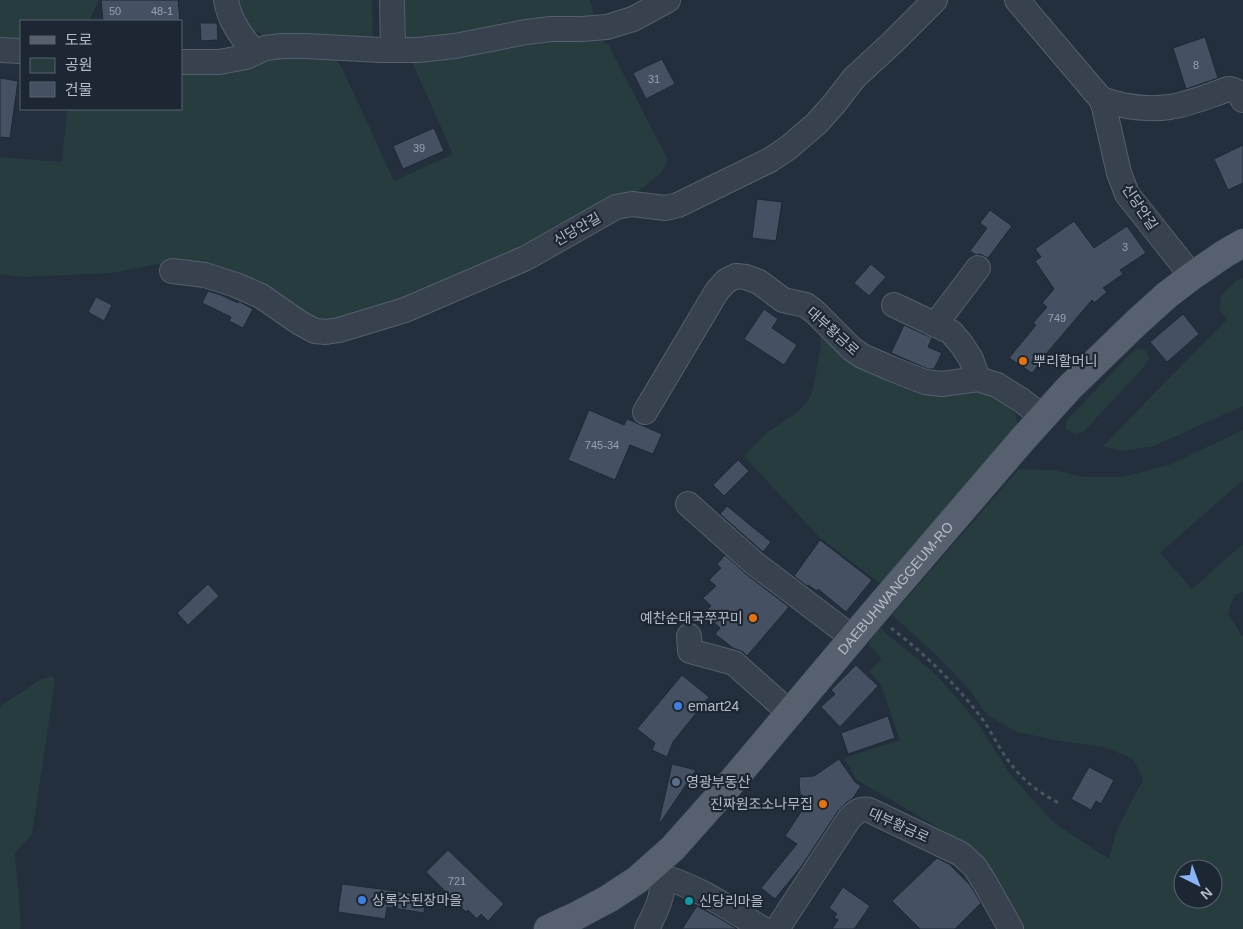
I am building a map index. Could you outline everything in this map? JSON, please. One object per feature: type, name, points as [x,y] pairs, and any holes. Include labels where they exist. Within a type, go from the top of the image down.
[{"type":"main road","name":"DAEBUHWANGGEUM-RO","points":[[548,929],[608,899],[637,880],[660,870],[673,848],[1069,388],[1166,295],[1224,254],[1243,243]]},
{"type":"street","points":[[226,0],[230,17],[255,53]]},
{"type":"street","points":[[381,0],[387,50]]},
{"type":"street","points":[[387,50],[392,0]]},
{"type":"street","points":[[182,62],[219,62],[246,57],[265,48],[282,46],[387,50],[418,50],[456,46],[526,32],[607,26],[633,19],[668,0]]},
{"type":"street","name":"신당안길","points":[[172,271],[205,275],[236,285],[261,296],[315,331],[339,330],[405,310],[526,258],[616,207],[632,204],[666,208],[678,205],[770,160],[788,148],[817,123],[854,78],[935,0]]},
{"type":"street","name":"신당안길","points":[[1016,0],[1101,99],[1119,173],[1127,194],[1192,276]]},
{"type":"street","points":[[0,50],[20,51]]},
{"type":"street","points":[[1101,99],[1131,107],[1171,107],[1229,89],[1238,93],[1243,100]]},
{"type":"street","points":[[935,325],[978,268]]},
{"type":"street","name":"대부황금로","points":[[645,412],[717,291],[726,281],[736,276],[746,277],[759,282],[783,300],[806,305],[852,349],[862,356],[925,382],[942,384],[978,379],[997,385],[1043,417]]},
{"type":"street","points":[[894,305],[951,332],[971,360],[978,379]]},
{"type":"street","points":[[688,504],[754,564],[853,638]]},
{"type":"street","points":[[690,636],[690,651],[734,663],[790,712]]},
{"type":"street","name":"대부황금로","points":[[777,929],[849,819],[856,812],[863,809],[961,854],[975,867],[986,883],[1011,929]]},
{"type":"street","points":[[647,929],[656,912],[662,894],[660,870]]},
{"type":"street","points":[[660,870],[675,880],[691,886],[763,929]]},
{"type":"path","points":[[872,615],[905,639],[930,661],[955,687],[983,721],[1003,754],[1026,782],[1046,797],[1059,803]]},
{"type":"green space","points":[[0,0],[99,0],[89,20],[20,20],[20,44],[0,42]]},
{"type":"green space","points":[[233,0],[372,0],[373,39],[281,39],[262,35],[245,25]]},
{"type":"green space","points":[[397,0],[590,0],[596,22],[398,45]]},
{"type":"green space","points":[[589,35],[608,44],[668,160],[662,172],[644,187],[523,255],[331,327],[315,319],[265,284],[216,268],[179,260],[111,273],[22,277],[0,274],[0,157],[62,162],[67,110],[182,110],[182,67],[264,55],[334,56],[342,68],[394,181],[453,154],[411,60]]},
{"type":"green space","points":[[1243,278],[1243,406],[1154,446],[1122,451],[1103,446],[1227,319],[1219,309],[1221,295],[1236,281]]},
{"type":"green space","points":[[819,327],[987,394],[1008,406],[1017,420],[1017,426],[881,584],[819,537],[744,456],[764,435],[800,410],[808,401],[813,389],[821,345]]},
{"type":"green space","points":[[1138,348],[1146,351],[1149,358],[1144,367],[1084,431],[1075,434],[1066,430],[1066,421]]},
{"type":"green space","points":[[1243,430],[1243,480],[1160,553],[1192,589],[1243,544],[1243,592],[1234,595],[1228,614],[1243,637],[1243,929],[1020,929],[975,853],[944,831],[857,780],[844,758],[900,740],[880,683],[869,671],[882,659],[868,644],[880,628],[934,673],[954,695],[979,725],[1010,774],[1051,820],[1109,859],[1116,832],[1143,779],[1133,759],[1104,747],[1060,741],[1017,732],[987,715],[969,689],[932,651],[892,615],[1019,469],[1053,470],[1084,477],[1122,477],[1169,465]]},
{"type":"green space","points":[[52,676],[55,681],[32,834],[15,853],[20,929],[0,929],[0,709],[2,705],[41,679]]},
{"type":"building","points":[[101,0],[178,0],[180,20],[103,20]]},
{"type":"building","points":[[200,23],[217,23],[218,40],[201,41]]},
{"type":"building","points":[[1205,37],[1218,78],[1186,89],[1173,48]]},
{"type":"building","points":[[662,59],[675,84],[646,99],[633,73]]},
{"type":"building","points":[[0,78],[18,81],[10,138],[0,137]]},
{"type":"building","points":[[434,128],[444,151],[403,169],[393,146]]},
{"type":"building","points":[[1243,145],[1243,183],[1228,190],[1214,159]]},
{"type":"building","points":[[757,199],[782,202],[776,241],[752,238]]},
{"type":"building","points":[[990,210],[1012,226],[988,258],[980,254],[976,255],[970,251],[987,228],[980,223]]},
{"type":"building","points":[[1074,221],[1094,248],[1127,226],[1146,253],[1120,270],[1123,274],[1103,288],[1107,292],[1094,303],[1092,300],[1032,373],[1009,358],[1036,325],[1033,323],[1047,307],[1042,303],[1054,289],[1035,261],[1041,257],[1035,249]]},
{"type":"building","points":[[871,264],[886,277],[869,296],[854,283]]},
{"type":"building","points":[[208,291],[238,303],[238,301],[253,309],[243,328],[229,321],[231,317],[202,303]]},
{"type":"building","points":[[96,297],[112,305],[104,321],[88,312]]},
{"type":"building","points":[[764,309],[778,319],[772,328],[797,345],[784,365],[744,339]]},
{"type":"building","points":[[1183,314],[1199,334],[1167,362],[1150,342]]},
{"type":"building","points":[[904,325],[932,338],[928,347],[942,353],[934,369],[928,369],[891,353]]},
{"type":"building","points":[[589,410],[624,425],[627,419],[662,434],[653,454],[630,445],[615,480],[568,460]]},
{"type":"building","points":[[738,460],[749,471],[724,496],[713,485]]},
{"type":"building","points":[[727,506],[771,542],[763,552],[720,514]]},
{"type":"building","points":[[820,540],[872,580],[846,612],[818,589],[817,591],[807,586],[794,576]]},
{"type":"building","points":[[725,555],[746,574],[789,607],[747,656],[715,634],[720,628],[704,613],[711,606],[703,598],[716,586],[709,580],[721,568],[717,564]]},
{"type":"building","points":[[208,584],[219,596],[188,625],[177,613]]},
{"type":"building","points":[[856,665],[878,686],[840,727],[821,707],[835,694],[831,690]]},
{"type":"building","points":[[682,675],[709,697],[673,742],[667,757],[652,750],[655,743],[637,729]]},
{"type":"building","points":[[888,716],[895,738],[848,754],[841,733]]},
{"type":"building","points":[[839,759],[855,782],[861,786],[853,798],[838,811],[801,867],[775,899],[761,888],[797,844],[785,836],[809,800],[800,794],[799,777],[814,776]]},
{"type":"building","points":[[672,764],[696,770],[660,823],[659,822]]},
{"type":"building","points":[[1089,767],[1114,780],[1101,804],[1096,801],[1091,810],[1071,799]]},
{"type":"building","points":[[448,850],[504,904],[488,921],[481,914],[477,919],[468,910],[466,912],[426,872]]},
{"type":"building","points":[[937,858],[949,864],[970,885],[981,903],[955,929],[920,929],[892,901]]},
{"type":"building","points":[[342,884],[426,895],[424,913],[387,907],[385,919],[338,912]]},
{"type":"building","points":[[843,887],[870,906],[854,929],[832,929],[838,920],[834,917],[837,914],[829,908]]},
{"type":"building","points":[[697,906],[719,918],[737,929],[682,929]]},
{"type":"place","name":"뿌리할머니","points":[[1023,361]]},
{"type":"place","name":"예찬순대국쭈꾸미","points":[[753,618]]},
{"type":"place","name":"emart24","points":[[678,706]]},
{"type":"place","name":"영광부동산","points":[[676,782]]},
{"type":"place","name":"진짜원조소나무집","points":[[823,804]]},
{"type":"place","name":"상록수된장마을","points":[[362,900]]},
{"type":"place","name":"신당리마을","points":[[689,901]]}]
